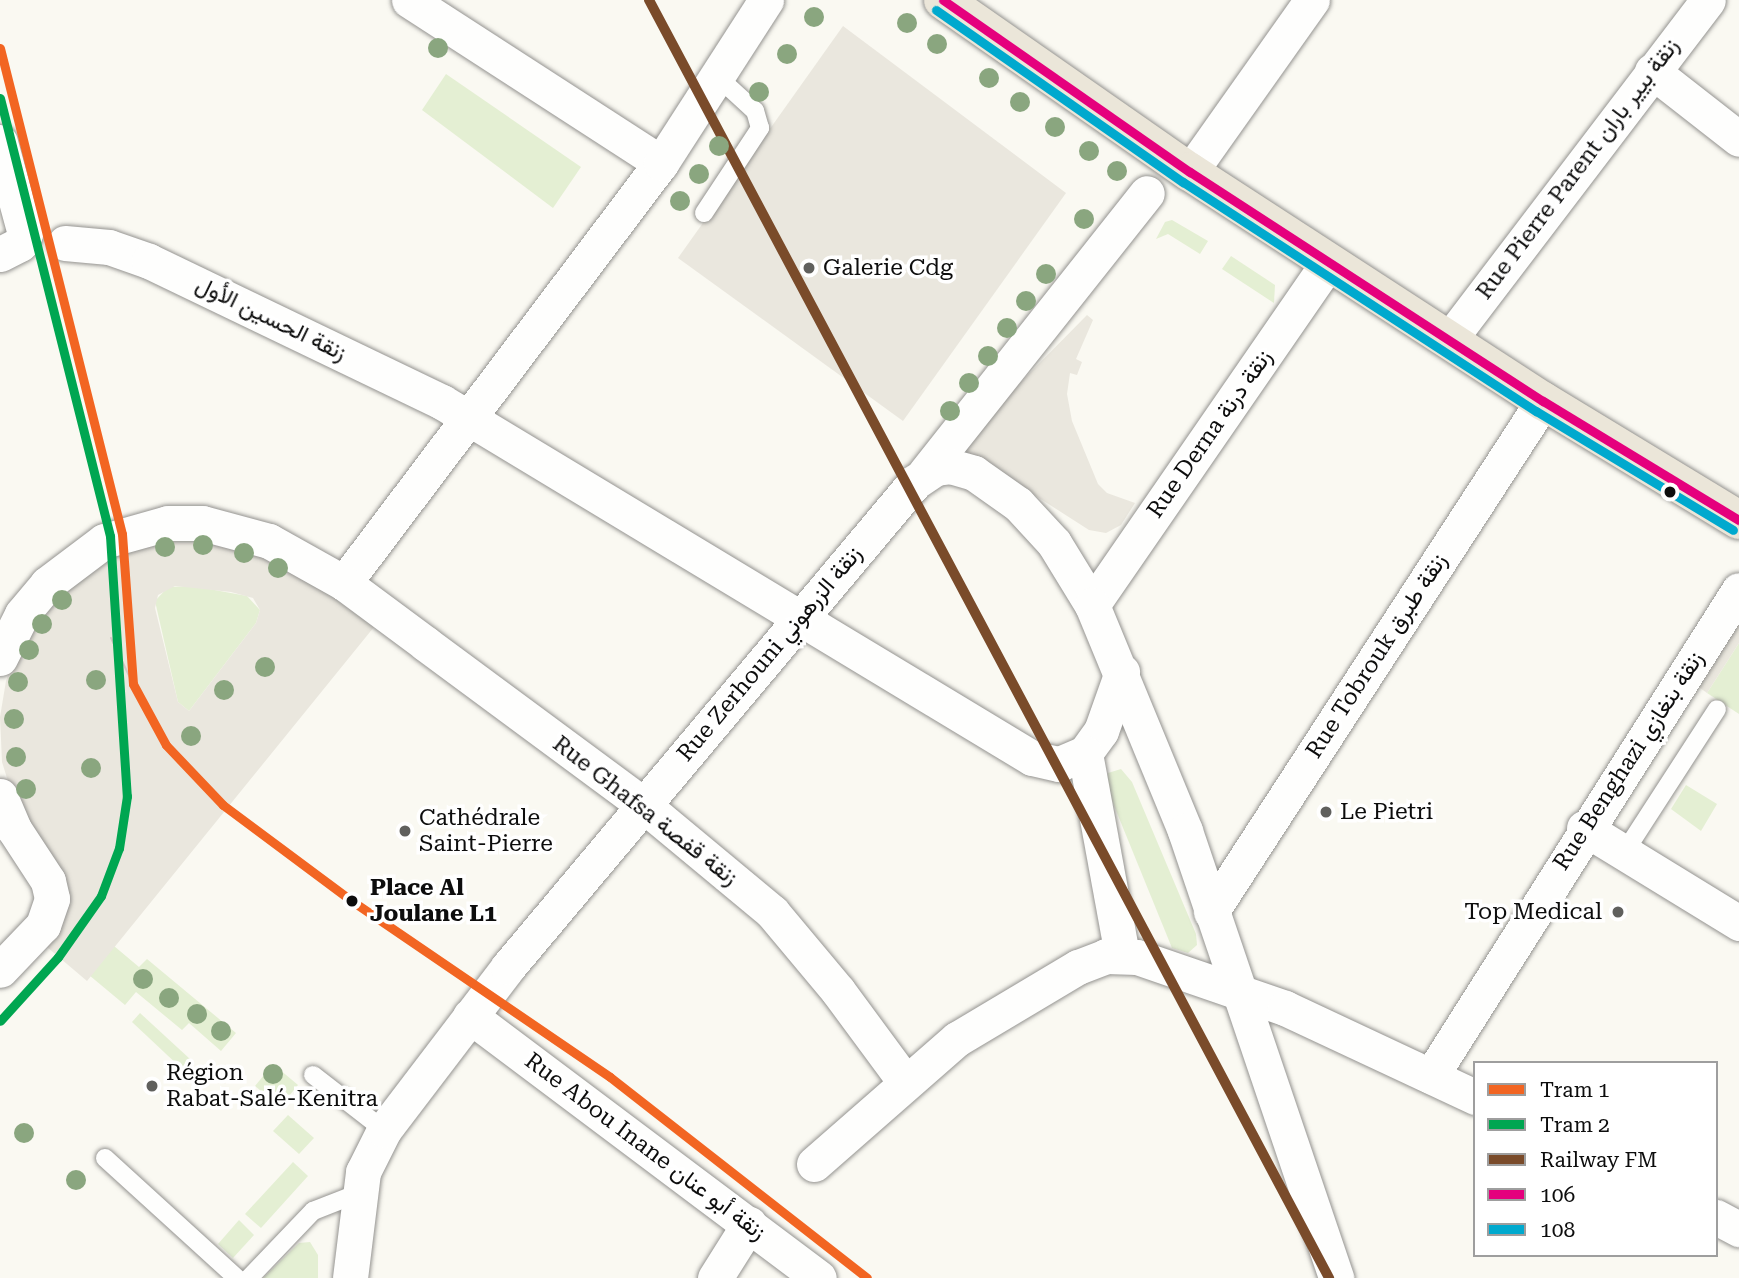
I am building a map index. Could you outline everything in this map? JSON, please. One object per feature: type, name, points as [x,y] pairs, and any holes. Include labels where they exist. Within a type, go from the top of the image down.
[{"type":"main road","points":[[943,0],[1190,172],[1543,401],[1739,520]]},
{"type":"street","points":[[409,0],[661,163]]},
{"type":"street","points":[[344,583],[661,163],[719,78],[766,0]]},
{"type":"street","points":[[1190,172],[1312,0]]},
{"type":"street","name":"Rue Pierre Parent زنقة بيير باران","points":[[1449,340],[1708,0]]},
{"type":"street","points":[[1652,71],[1739,139]]},
{"type":"street","points":[[0,142],[24,229],[8,251]]},
{"type":"street","name":"Rue Zerhouni زنقة الزرهوني","points":[[350,1278],[359,1193],[372,1150],[384,1130],[470,1016],[642,804],[925,473],[1147,192]]},
{"type":"street","name":"زنقة الحسين الأول","points":[[65,243],[122,251],[469,419],[1032,758],[1059,764],[1085,753]]},
{"type":"street","name":"Rue Derna زنقة درنة","points":[[1092,605],[1329,262]]},
{"type":"street","name":"Rue Tobrouk زنقة طبرق","points":[[1212,912],[1543,401]]},
{"type":"street","points":[[925,473],[936,467],[962,468],[1018,504],[1054,543],[1092,605],[1122,672],[1212,912],[1336,1278]]},
{"type":"street","name":"Rue Ghafsa زنقة قفصة","points":[[1,648],[47,584],[79,555],[121,534],[168,523],[236,530],[302,558],[344,583],[642,804],[772,912],[905,1082]]},
{"type":"street","name":"Rue Benghazi زنقة بنغازي","points":[[1432,1076],[1584,828],[1739,590]]},
{"type":"street","points":[[1122,672],[1101,731],[1085,753],[1122,955]]},
{"type":"street","points":[[0,796],[51,890],[51,909],[37,933],[0,970]]},
{"type":"street","points":[[1584,828],[1739,923]]},
{"type":"street","points":[[814,1164],[905,1082],[957,1040],[1091,960],[1122,955],[1285,1008],[1473,1096]]},
{"type":"street","name":"Rue Abou Inane زنقة أبو عنان","points":[[470,1016],[819,1278]]},
{"type":"street","points":[[1718,1218],[1739,1229]]},
{"type":"street","points":[[715,1278],[749,1224]]},
{"type":"lane","points":[[704,214],[760,128],[755,111],[719,78]]},
{"type":"lane","points":[[1624,853],[1717,709]]},
{"type":"lane","points":[[313,1075],[384,1130]]},
{"type":"lane","points":[[105,1158],[237,1278]]},
{"type":"lane","points":[[249,1278],[313,1211],[359,1193]]},
{"type":"green space","points":[[446,74],[581,167],[553,208],[422,110]]},
{"type":"green space","points":[[1172,220],[1208,241],[1200,254],[1168,234],[1156,239],[1165,222]]},
{"type":"green space","points":[[1231,256],[1275,285],[1274,303],[1222,269]]},
{"type":"green space","points":[[193,586],[247,596],[260,610],[256,623],[189,711],[178,702],[155,601],[168,587]]},
{"type":"green space","points":[[1739,643],[1739,714],[1707,693]]},
{"type":"green space","points":[[1121,769],[1132,782],[1196,934],[1197,945],[1188,953],[1172,948],[1106,786],[1108,773]]},
{"type":"green space","points":[[1686,785],[1717,804],[1701,831],[1671,809]]},
{"type":"green space","points":[[114,946],[139,967],[147,959],[236,1033],[221,1051],[189,1023],[182,1030],[136,992],[125,1005],[89,975]]},
{"type":"green space","points":[[140,1013],[190,1059],[181,1068],[132,1022]]},
{"type":"green space","points":[[273,1064],[298,1085],[280,1107],[255,1086]]},
{"type":"green space","points":[[288,1115],[314,1138],[299,1154],[273,1131]]},
{"type":"green space","points":[[293,1162],[308,1176],[261,1228],[245,1214]]},
{"type":"green space","points":[[239,1220],[254,1235],[233,1258],[218,1244]]},
{"type":"green space","points":[[310,1242],[318,1255],[318,1278],[263,1278],[299,1243]]},
{"type":"shaded area","points":[[843,26],[1066,193],[903,421],[678,258]]},
{"type":"shaded area","points":[[1087,315],[1093,320],[1076,359],[1082,362],[1077,375],[1070,373],[1067,394],[1072,421],[1098,484],[1107,493],[1135,503],[1121,525],[1106,533],[1089,530],[958,446]]},
{"type":"shaded area","points":[[181,539],[220,541],[257,551],[295,570],[374,627],[87,981],[41,942],[63,875],[12,794],[2,762],[0,717],[6,681],[18,645],[55,593],[106,558],[136,547]],"holes":[[[175,586],[231,592],[253,598],[260,610],[256,623],[189,711],[178,702],[155,608],[158,595]]]},
{"type":"shaded area","points":[[1739,610],[1739,643],[1707,693],[1692,682]]},
{"type":"tram line","name":"1","points":[[0,48],[122,534],[133,684],[166,745],[223,805],[352,901],[610,1077],[867,1278]]},
{"type":"tram line","name":"2","points":[[0,98],[110,536],[127,796],[119,848],[101,896],[58,957],[0,1021]]},
{"type":"tram line","points":[[111,638],[133,684]]},
{"type":"rail line","name":"FM","points":[[649,0],[1329,1278]]},
{"type":"transit line","name":"106","points":[[943,0],[1190,172],[1543,401],[1739,520]]},
{"type":"transit line","name":"108","points":[[936,10],[1183,182],[1536,411],[1733,530]]},
{"type":"place","name":"Galerie Cdg","points":[[809,268]]},
{"type":"place","name":"Le Pietri","points":[[1326,812]]},
{"type":"place","name":"Cathédrale Saint-Pierre","points":[[405,831]]},
{"type":"place","name":"Place Al Joulane L1","points":[[352,901]]},
{"type":"place","name":"Top Medical","points":[[1618,912]]},
{"type":"place","name":"Région Rabat-Salé-Kenitra","points":[[152,1086]]}]
